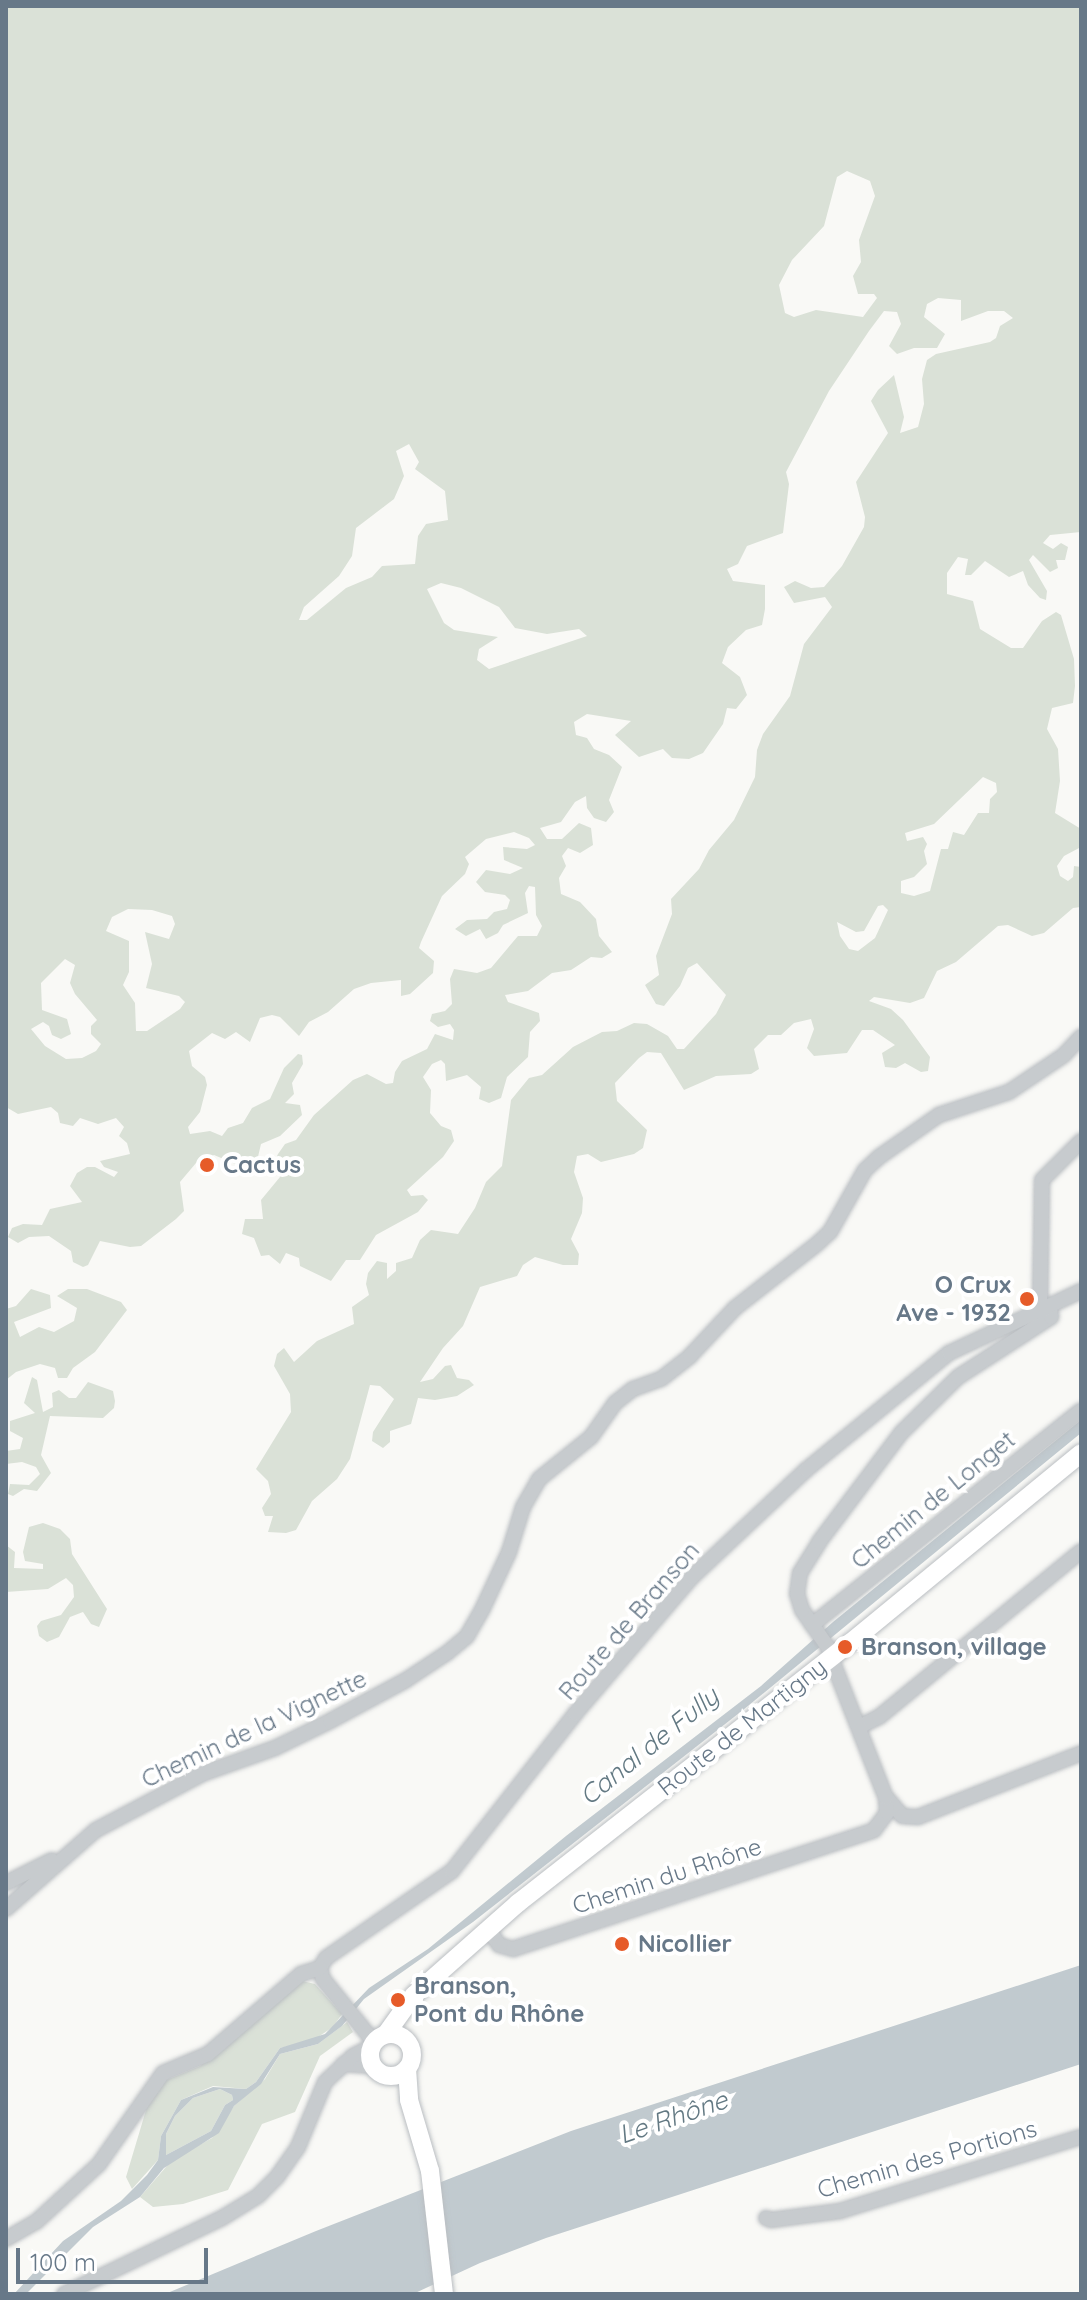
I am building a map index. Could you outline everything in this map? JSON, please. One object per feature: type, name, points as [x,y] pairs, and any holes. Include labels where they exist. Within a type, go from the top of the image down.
[{"type":"main road","name":"Route de Martigny","points":[[374,2038],[405,2005],[488,1929],[1081,1453]]},
{"type":"main road","points":[[405,2005],[407,2042],[412,2055],[407,2069],[409,2100],[430,2171],[444,2294]]},
{"type":"main road","points":[[407,2042],[398,2035],[374,2038],[380,2071],[409,2100]]},
{"type":"main road","points":[[380,2071],[398,2075],[407,2069]]},
{"type":"street","name":"Chemin de la Vignette","points":[[6,1909],[96,1830],[202,1774],[275,1748],[406,1680],[447,1653],[467,1636],[482,1610],[509,1552],[523,1507],[539,1479],[591,1437],[622,1396],[661,1379],[690,1356],[735,1308],[830,1232],[865,1170],[879,1157],[939,1115],[1009,1092],[1064,1055],[1081,1037]]},
{"type":"street","points":[[1081,1141],[1042,1180],[1045,1307],[1051,1317],[1035,1324],[943,1391],[862,1480],[819,1542],[797,1584],[802,1610],[831,1654],[886,1798],[902,1816],[918,1817],[1081,1753]]},
{"type":"street","name":"Route de Branson","points":[[6,2239],[36,2222],[99,2164],[163,2073],[208,2054],[301,1974],[320,1968],[335,1951],[452,1871],[575,1714],[692,1577],[806,1470],[936,1362],[965,1343],[1081,1291]]},
{"type":"street","name":"Chemin de Longet","points":[[814,1628],[1081,1410]]},
{"type":"street","points":[[859,1727],[879,1717],[1081,1551]]},
{"type":"street","name":"Chemin du Rhône","points":[[488,1929],[499,1945],[513,1949],[867,1834],[885,1818],[886,1798]]},
{"type":"street","points":[[6,1883],[70,1850]]},
{"type":"street","points":[[64,2294],[222,2218],[258,2196],[288,2164],[304,2134],[319,2092],[343,2064],[374,2038],[336,1996],[323,1979],[320,1968]]},
{"type":"street","points":[[343,2064],[380,2071]]},
{"type":"street","name":"Chemin des Portions","points":[[766,2218],[785,2219],[877,2201],[1081,2137]]},
{"type":"shaded area","points":[[6,6],[1081,6],[1081,532],[1050,535],[1043,543],[1053,549],[1061,543],[1068,547],[1065,560],[1056,560],[1058,568],[1050,572],[1033,555],[1029,560],[1047,591],[1046,600],[1028,585],[1023,571],[1009,577],[985,561],[971,575],[965,575],[968,559],[958,557],[947,573],[947,594],[973,601],[980,629],[1011,648],[1023,648],[1042,621],[1056,612],[1061,615],[1074,659],[1073,703],[1052,708],[1047,729],[1058,749],[1060,781],[1055,813],[1081,829],[1081,847],[1064,856],[1057,866],[1060,876],[1068,881],[1073,877],[1074,866],[1081,867],[1081,907],[1073,908],[1044,933],[1032,936],[1008,925],[998,926],[956,962],[937,971],[924,998],[910,1003],[874,997],[869,1001],[891,1009],[903,1020],[930,1057],[928,1071],[921,1072],[905,1063],[896,1068],[885,1067],[882,1053],[895,1045],[873,1030],[862,1030],[847,1053],[814,1056],[807,1048],[814,1029],[811,1019],[794,1023],[781,1035],[768,1035],[754,1049],[759,1069],[751,1074],[716,1076],[684,1090],[661,1053],[647,1052],[615,1083],[617,1101],[647,1130],[643,1148],[634,1154],[601,1162],[588,1154],[577,1156],[574,1172],[583,1198],[582,1213],[571,1239],[579,1254],[578,1265],[563,1265],[535,1257],[523,1265],[517,1276],[480,1287],[463,1326],[443,1348],[420,1382],[433,1379],[445,1366],[451,1365],[457,1378],[469,1380],[474,1385],[457,1396],[435,1400],[418,1398],[411,1424],[390,1431],[390,1442],[383,1448],[372,1441],[373,1432],[394,1399],[380,1386],[370,1385],[350,1459],[337,1479],[312,1501],[296,1530],[268,1532],[273,1516],[265,1516],[262,1508],[271,1494],[268,1481],[256,1469],[291,1412],[290,1394],[274,1366],[277,1354],[284,1348],[294,1362],[317,1341],[354,1324],[352,1307],[369,1295],[366,1284],[368,1273],[377,1261],[387,1263],[387,1279],[396,1271],[396,1263],[412,1258],[420,1240],[431,1230],[458,1234],[475,1208],[486,1182],[502,1166],[511,1100],[529,1078],[542,1075],[573,1047],[602,1032],[617,1031],[634,1023],[647,1024],[668,1036],[677,1049],[684,1049],[716,1014],[726,995],[697,963],[688,968],[680,986],[664,1006],[656,1004],[645,985],[659,975],[656,956],[672,914],[671,899],[699,869],[709,850],[734,820],[755,777],[757,750],[763,734],[790,696],[804,644],[832,607],[825,597],[794,603],[784,587],[795,581],[811,588],[824,587],[842,566],[864,527],[865,517],[856,482],[888,433],[871,401],[878,390],[894,375],[904,417],[900,433],[918,427],[924,404],[922,379],[927,360],[936,354],[990,342],[996,338],[1000,326],[1013,318],[1004,311],[988,311],[961,321],[961,300],[938,298],[927,304],[924,317],[945,334],[937,348],[914,348],[897,354],[889,346],[901,324],[897,312],[884,311],[829,391],[786,472],[789,484],[783,533],[747,546],[738,564],[727,569],[733,581],[765,585],[765,609],[762,625],[746,630],[728,647],[722,663],[740,677],[747,695],[736,709],[727,708],[723,724],[703,753],[689,759],[672,758],[663,749],[639,757],[615,735],[631,721],[587,714],[574,722],[576,735],[587,738],[594,749],[609,755],[622,767],[609,800],[614,812],[606,822],[594,818],[587,808],[586,796],[575,802],[561,822],[540,828],[547,839],[562,839],[579,823],[591,828],[593,845],[580,853],[568,848],[562,856],[566,866],[559,878],[561,894],[580,902],[596,919],[599,936],[612,952],[602,958],[591,957],[571,970],[552,973],[528,991],[505,995],[508,1002],[539,1013],[540,1021],[530,1032],[528,1057],[507,1077],[501,1098],[489,1103],[479,1099],[481,1087],[467,1075],[446,1081],[445,1064],[441,1060],[432,1064],[423,1077],[431,1090],[430,1113],[441,1126],[451,1130],[454,1141],[443,1157],[407,1190],[411,1196],[423,1195],[428,1200],[418,1212],[376,1235],[360,1260],[346,1260],[331,1281],[300,1266],[299,1258],[286,1253],[280,1264],[269,1255],[261,1256],[254,1238],[242,1234],[245,1219],[263,1219],[261,1200],[280,1177],[275,1160],[278,1154],[285,1144],[296,1140],[314,1115],[353,1080],[367,1074],[386,1084],[393,1083],[402,1061],[427,1049],[435,1034],[453,1040],[454,1030],[450,1024],[438,1027],[430,1021],[432,1014],[445,1011],[452,1004],[450,979],[454,969],[477,973],[491,968],[518,936],[537,936],[542,926],[536,915],[535,887],[529,886],[525,893],[528,913],[503,925],[498,933],[486,939],[480,929],[466,936],[455,929],[467,920],[487,919],[494,912],[507,909],[510,900],[505,895],[485,892],[476,882],[486,870],[510,874],[523,868],[504,860],[503,847],[527,849],[535,845],[529,838],[514,832],[486,839],[465,857],[469,864],[465,874],[442,896],[419,948],[434,961],[433,973],[410,994],[401,996],[401,980],[371,983],[354,989],[328,1012],[309,1022],[299,1036],[280,1017],[272,1015],[260,1018],[250,1042],[236,1032],[225,1039],[212,1033],[189,1051],[192,1066],[205,1077],[207,1085],[200,1112],[188,1127],[190,1134],[210,1131],[222,1136],[228,1128],[243,1123],[252,1108],[270,1099],[284,1068],[298,1054],[302,1055],[303,1064],[292,1083],[294,1094],[285,1103],[300,1105],[302,1115],[280,1136],[261,1144],[257,1161],[245,1168],[214,1155],[196,1163],[180,1182],[184,1211],[141,1246],[100,1241],[88,1265],[83,1267],[73,1262],[71,1251],[49,1236],[29,1237],[18,1243],[8,1237],[12,1228],[23,1224],[42,1225],[50,1209],[82,1202],[70,1186],[77,1173],[87,1167],[95,1167],[114,1177],[118,1172],[104,1167],[100,1161],[130,1154],[127,1143],[119,1136],[124,1127],[116,1118],[98,1124],[80,1118],[73,1126],[60,1123],[58,1113],[51,1107],[18,1114],[6,1107]],"holes":[[[847,171],[870,181],[875,196],[859,240],[861,262],[853,276],[858,294],[874,294],[877,298],[863,317],[816,310],[794,317],[785,313],[779,285],[792,260],[824,226],[837,177]],[[409,444],[419,462],[415,469],[445,491],[448,520],[426,524],[418,536],[415,564],[382,566],[372,577],[346,588],[307,620],[299,620],[304,607],[339,576],[352,556],[356,528],[394,499],[404,476],[396,451]],[[441,583],[461,588],[499,607],[515,628],[547,634],[579,629],[587,636],[489,669],[477,660],[479,649],[498,637],[454,630],[444,623],[427,589]],[[983,777],[996,783],[997,792],[990,799],[989,813],[978,813],[964,835],[953,832],[948,849],[941,849],[930,891],[914,896],[901,893],[901,881],[914,877],[927,864],[924,851],[927,844],[923,837],[907,841],[905,833],[934,824]],[[883,905],[888,910],[875,938],[858,951],[849,949],[840,936],[837,922],[856,932],[864,931],[878,906]],[[128,909],[152,910],[172,916],[175,924],[169,939],[145,932],[152,964],[146,988],[179,996],[185,1002],[180,1009],[147,1031],[136,1031],[135,1003],[123,985],[129,972],[129,941],[106,931],[112,917]],[[65,959],[75,965],[70,983],[75,994],[97,1020],[91,1026],[91,1034],[101,1044],[96,1051],[82,1058],[66,1059],[45,1046],[31,1029],[43,1022],[49,1026],[52,1035],[61,1039],[71,1034],[67,1019],[42,1010],[41,983]]]},
{"type":"shaded area","points":[[31,1289],[50,1295],[51,1308],[14,1322],[20,1337],[39,1327],[54,1332],[74,1321],[77,1308],[57,1296],[68,1289],[87,1289],[121,1302],[127,1310],[95,1352],[73,1368],[67,1378],[58,1378],[55,1368],[40,1364],[16,1372],[6,1380],[6,1309],[16,1306]]},
{"type":"shaded area","points":[[32,1377],[37,1380],[43,1412],[53,1407],[52,1393],[59,1390],[69,1398],[76,1398],[88,1382],[113,1391],[114,1408],[103,1418],[50,1416],[41,1455],[51,1473],[37,1491],[24,1489],[13,1496],[8,1494],[10,1484],[29,1485],[40,1474],[36,1467],[22,1462],[6,1464],[6,1451],[20,1449],[23,1438],[10,1431],[10,1421],[35,1413],[24,1403]]},
{"type":"shaded area","points":[[43,1523],[60,1529],[70,1539],[72,1554],[107,1609],[99,1627],[91,1624],[83,1612],[70,1617],[59,1637],[47,1642],[39,1636],[37,1626],[41,1621],[61,1615],[74,1597],[73,1585],[66,1578],[48,1589],[6,1592],[6,1545],[15,1552],[14,1568],[43,1569],[43,1564],[25,1561],[23,1552],[29,1527]]},
{"type":"shaded area","points":[[302,1981],[315,1984],[342,2014],[333,2027],[312,2041],[280,2048],[256,2082],[246,2089],[213,2086],[181,2100],[161,2136],[158,2160],[132,2189],[126,2177],[149,2100],[164,2081],[200,2066]]},
{"type":"shaded area","points":[[347,2022],[353,2032],[320,2056],[295,2112],[262,2124],[228,2190],[183,2204],[153,2207],[140,2197],[172,2160],[212,2138],[234,2106],[265,2079],[280,2054],[318,2044]]},
{"type":"shaded area","points":[[220,2089],[232,2095],[233,2100],[225,2105],[211,2131],[166,2155],[166,2134],[175,2116],[193,2098]]},
{"type":"water","name":"Canal de Fully","points":[[1081,1420],[1081,1433],[743,1710],[473,1922],[364,1999],[342,2026],[318,2044],[280,2054],[261,2084],[234,2106],[219,2133],[164,2168],[140,2197],[93,2227],[26,2294],[14,2294],[63,2241],[121,2201],[147,2175],[158,2160],[161,2136],[181,2100],[213,2087],[246,2089],[256,2082],[280,2048],[325,2034],[369,1988],[428,1949],[566,1836],[761,1686],[833,1622]],"holes":[[[220,2089],[232,2095],[233,2100],[225,2105],[211,2131],[166,2155],[166,2134],[175,2116],[193,2098]]]},
{"type":"water","name":"Le Rhône","points":[[1081,1965],[1081,2064],[546,2238],[480,2263],[413,2294],[165,2294],[571,2131]]},
{"type":"place","name":"Cactus","points":[[207,1165]]},
{"type":"place","name":"O Crux Ave - 1932","points":[[1027,1299]]},
{"type":"place","name":"Branson, village","points":[[845,1647]]},
{"type":"place","name":"Nicollier","points":[[622,1944]]},
{"type":"place","name":"Branson, Pont du Rhône","points":[[398,2000]]}]
